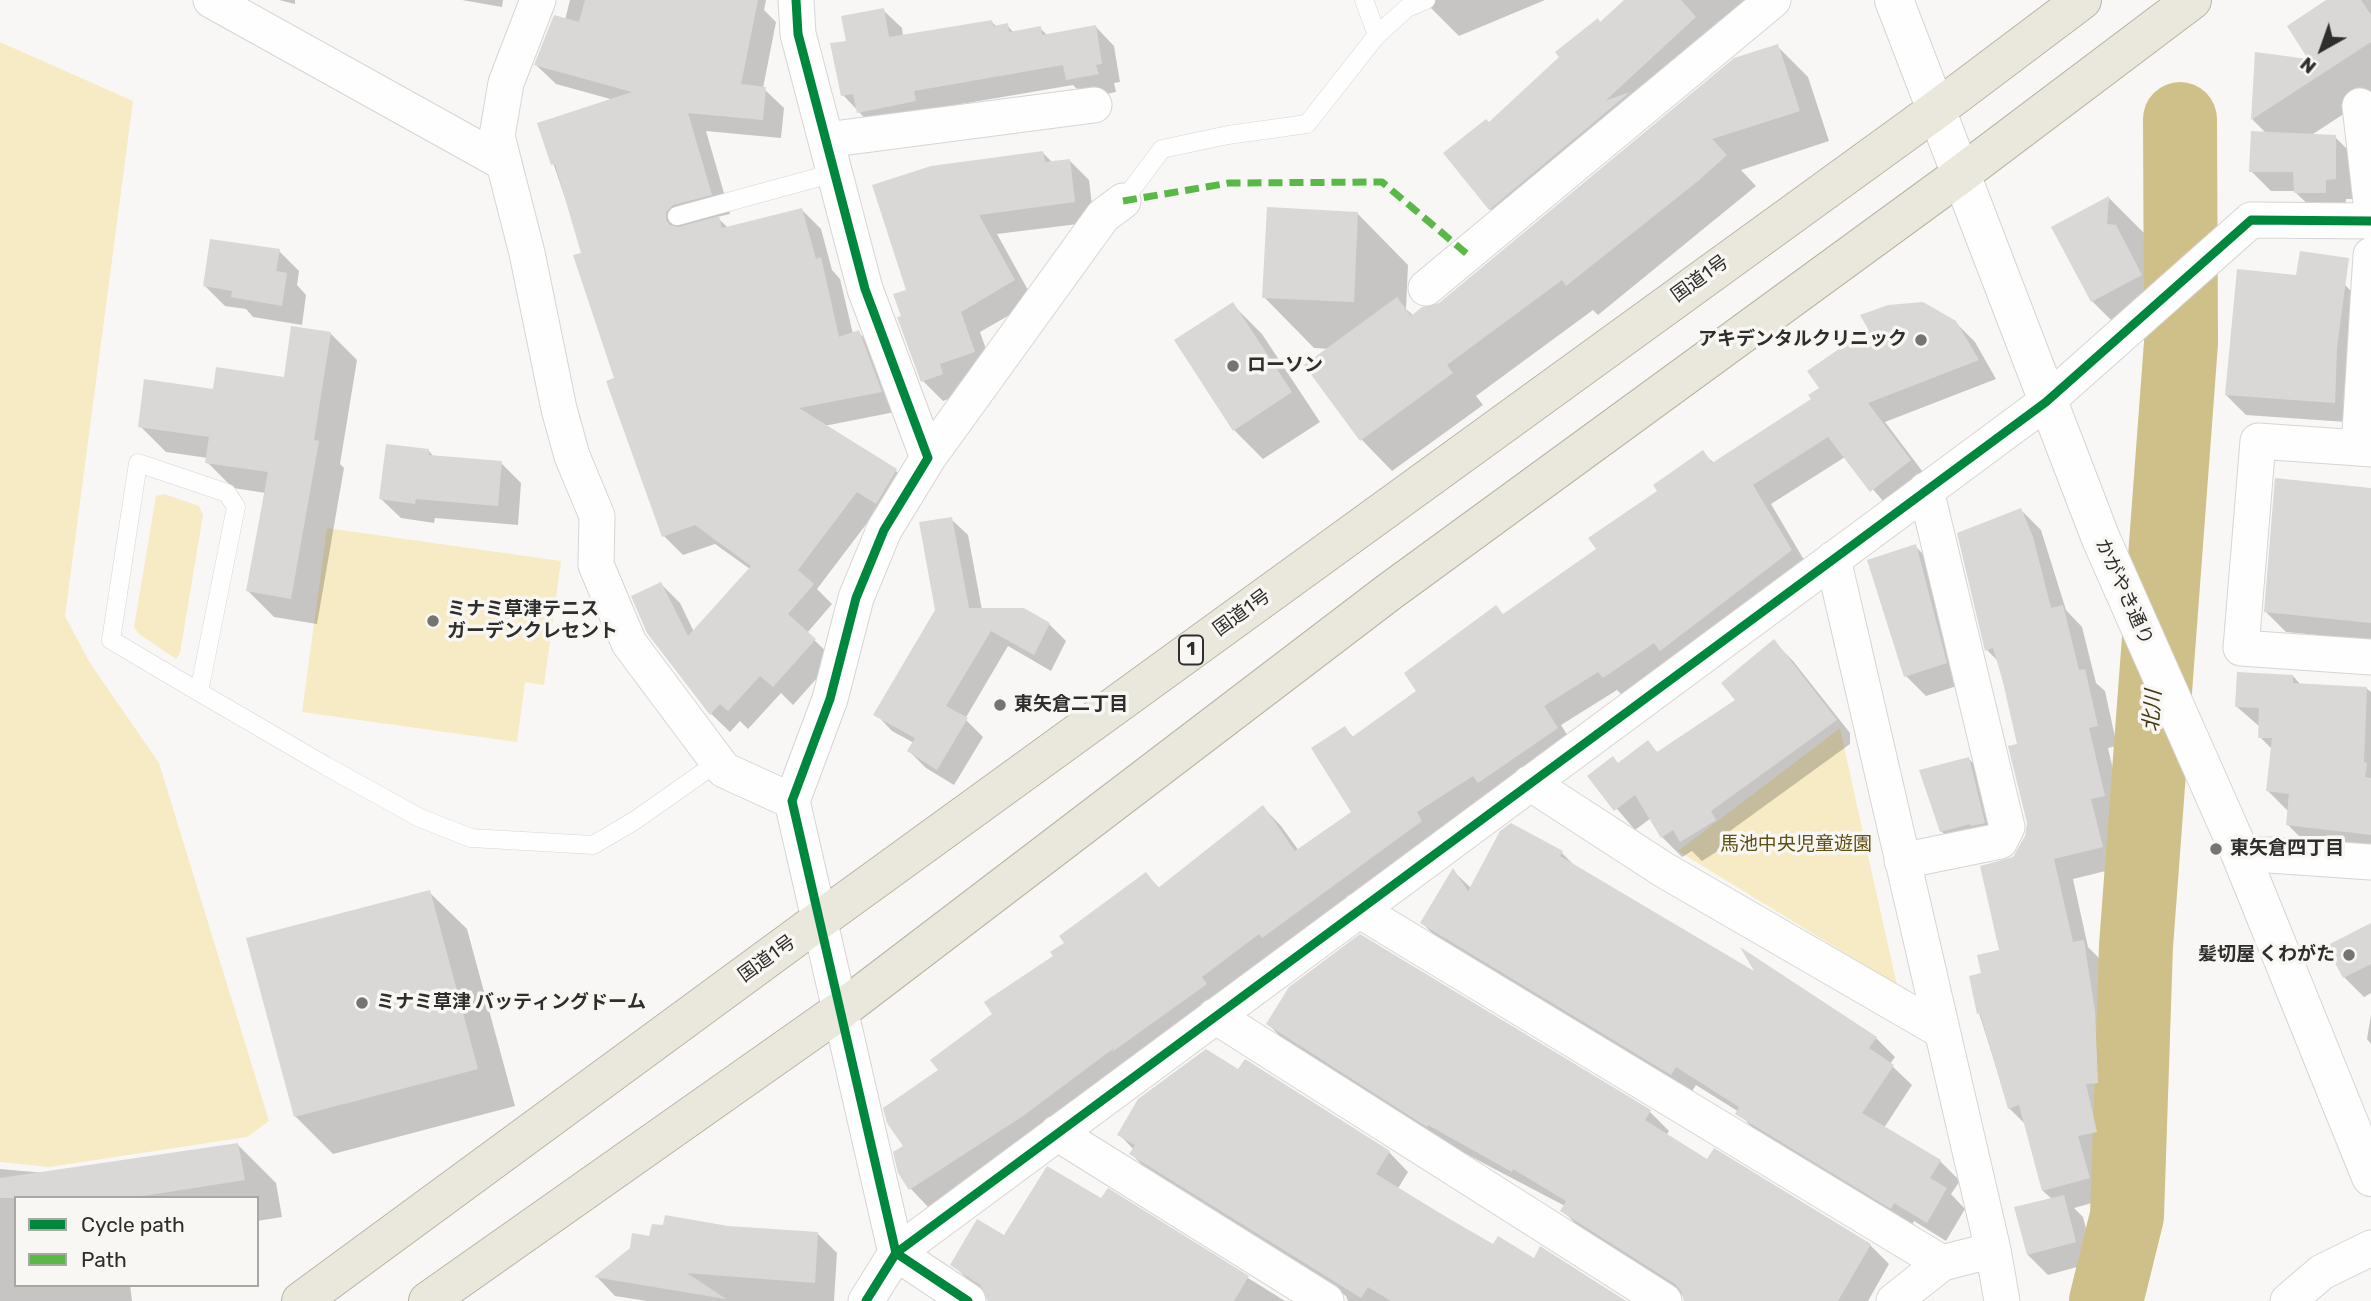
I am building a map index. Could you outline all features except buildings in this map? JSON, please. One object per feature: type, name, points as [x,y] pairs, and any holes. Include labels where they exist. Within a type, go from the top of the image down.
[{"type":"highway","name":"国道1号","points":[[301,1301],[821,919],[1936,110],[2082,0]]},
{"type":"highway","points":[[428,1301],[841,1010],[1389,592],[1960,175],[2192,0]]},
{"type":"street","points":[[211,0],[504,163]]},
{"type":"street","points":[[538,0],[506,83],[497,136],[527,253],[559,409],[572,456],[597,516],[596,565],[629,643],[724,770],[792,801]]},
{"type":"street","points":[[796,0],[798,34],[865,289],[928,458]]},
{"type":"street","points":[[1426,288],[1773,0]]},
{"type":"street","name":"かがやき通り","points":[[1894,0],[2046,402],[2101,539],[2240,853],[2371,1177]]},
{"type":"street","points":[[830,157],[1094,105]]},
{"type":"street","points":[[2360,106],[2371,202]]},
{"type":"street","points":[[968,1301],[896,1252],[792,801],[830,699],[856,598],[884,530],[928,458],[1103,216],[1123,201]]},
{"type":"street","points":[[866,1301],[896,1252],[2046,402],[2251,220],[2371,221]]},
{"type":"street","points":[[2371,255],[2365,448],[2258,441],[2241,648],[2371,657]]},
{"type":"street","points":[[1902,861],[2000,841],[2007,827],[1926,490]]},
{"type":"street","points":[[1833,559],[1993,1250],[2002,1301]]},
{"type":"street","points":[[1530,783],[1664,870],[1942,1031]]},
{"type":"street","points":[[2240,853],[2371,862]]},
{"type":"street","points":[[1359,910],[1942,1263]]},
{"type":"street","points":[[1215,1016],[1664,1301]]},
{"type":"street","points":[[1057,1133],[1326,1301]]},
{"type":"street","points":[[2288,1301],[2322,1272],[2371,1248]]},
{"type":"street","points":[[1894,1301],[1942,1263],[1993,1250]]},
{"type":"lane","points":[[1364,0],[1377,35]]},
{"type":"lane","points":[[1123,201],[1162,149],[1228,135],[1307,124],[1377,35],[1407,9],[1426,0]]},
{"type":"lane","points":[[677,216],[830,157]]},
{"type":"lane","points":[[199,692],[236,507],[227,493],[138,463],[111,640],[199,692],[420,818],[471,838],[593,845],[635,821],[718,762]]},
{"type":"green space","points":[[0,42],[133,101],[65,616],[90,663],[159,763],[269,1121],[247,1137],[49,1167],[0,1162]]},
{"type":"green space","points":[[164,494],[199,506],[203,515],[180,653],[176,659],[139,634],[134,627],[156,496]]},
{"type":"green space","name":"ミナミ草津テニス ガーデンクレセント","points":[[327,528],[561,561],[544,685],[525,682],[517,742],[302,712]]},
{"type":"green space","name":"馬池中央児童遊園","points":[[1840,728],[1869,860],[1897,985],[1678,851]]},
{"type":"waterway","name":"北川","points":[[2106,1301],[2127,1216],[2136,946],[2181,343],[2180,119]]},
{"type":"marked path","points":[[1123,201],[1229,183],[1382,182],[1467,254]]},
{"type":"cycle path","points":[[796,0],[798,34],[865,289],[928,458],[884,530],[856,598],[830,699],[792,801],[896,1253],[968,1301]]},
{"type":"cycle path","points":[[866,1301],[896,1253],[2046,402],[2251,220],[2371,221]]},
{"type":"place","name":"アキデンタルクリニック","points":[[1921,340]]},
{"type":"place","name":"ローソン","points":[[1233,366]]},
{"type":"place","name":"ミナミ草津テニス ガーデンクレセント","points":[[433,621]]},
{"type":"place","name":"東矢倉二丁目","points":[[1000,705]]},
{"type":"place","name":"東矢倉四丁目","points":[[2216,849]]},
{"type":"place","name":"髪切屋 くわがた","points":[[2349,955]]},
{"type":"place","name":"ミナミ草津 バッティングドーム","points":[[362,1003]]}]
